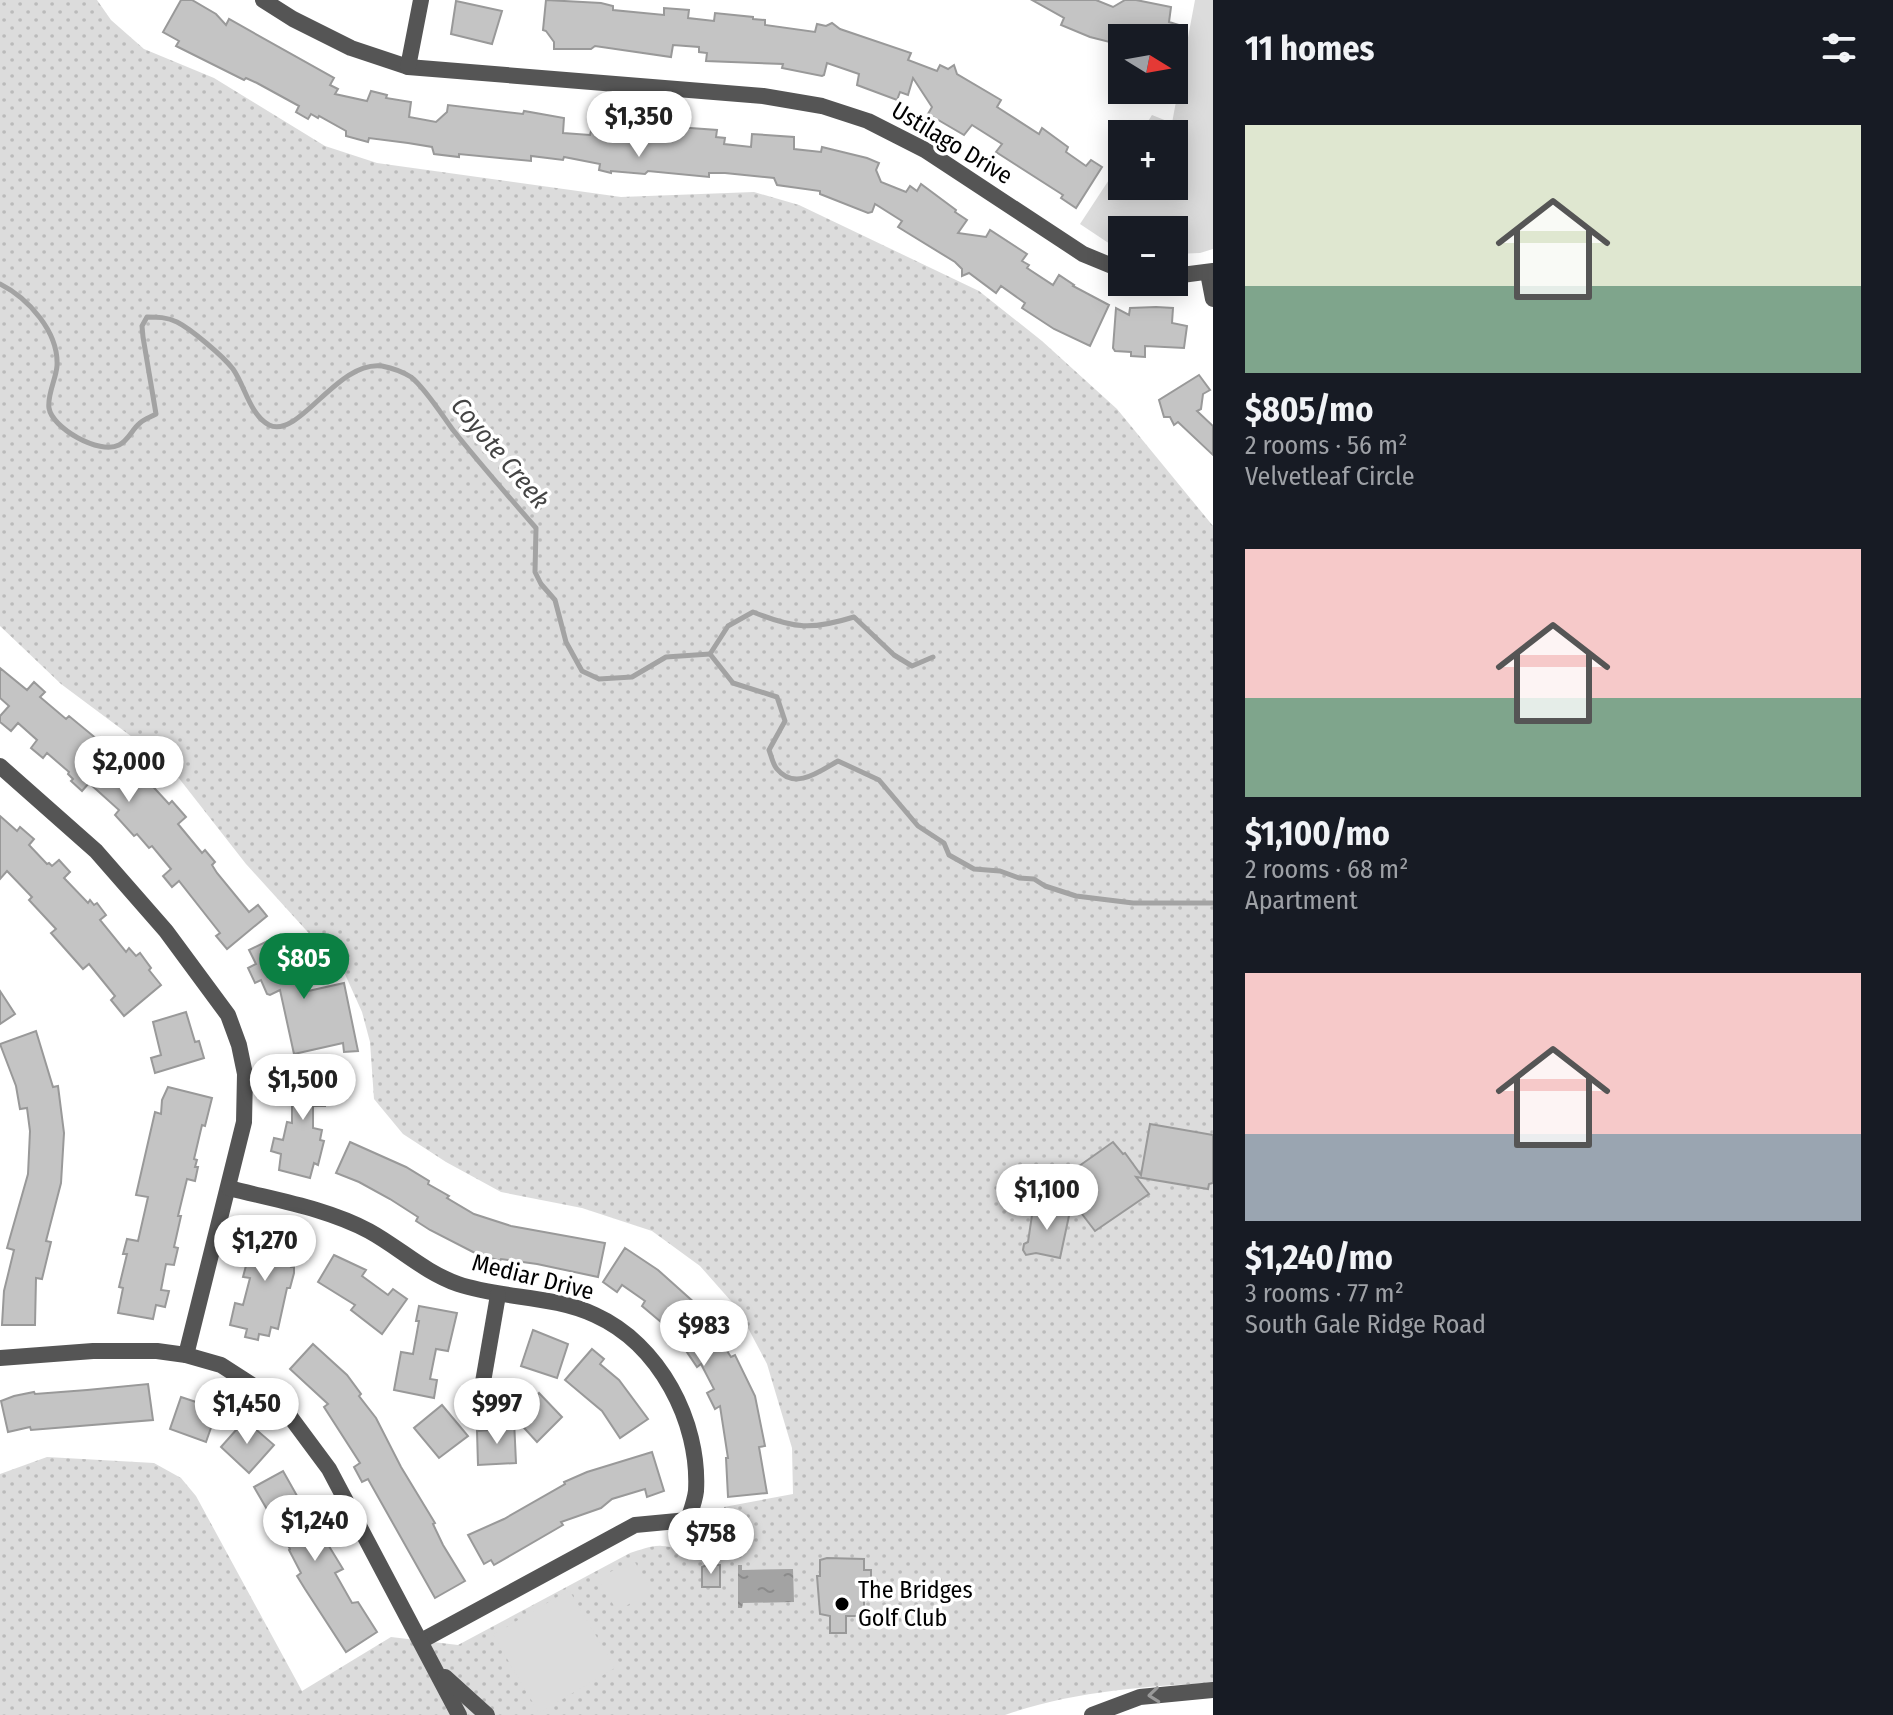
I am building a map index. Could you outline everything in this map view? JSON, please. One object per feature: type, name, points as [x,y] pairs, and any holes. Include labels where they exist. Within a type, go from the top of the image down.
[{"type":"street","name":"Ustilago Drive","points":[[263,0],[351,48],[408,67],[763,96],[822,106],[868,121],[925,150],[1083,254],[1108,264]]},
{"type":"street","points":[[408,67],[421,0]]},
{"type":"street","points":[[1188,274],[1211,272],[1213,299]]},
{"type":"street","points":[[0,766],[96,851],[166,931],[228,1015],[239,1045],[245,1074],[244,1122],[186,1355]]},
{"type":"street","name":"Mediar Drive","points":[[229,1188],[299,1205],[349,1222],[369,1231],[425,1270],[457,1284],[594,1314],[638,1345],[668,1383],[680,1404],[689,1433],[696,1492],[688,1520],[635,1525],[421,1641]]},
{"type":"street","points":[[483,1382],[498,1295]]},
{"type":"street","points":[[0,1358],[93,1351],[157,1351],[186,1355],[221,1365],[280,1403],[329,1469],[459,1715]]},
{"type":"street","points":[[437,1670],[487,1715]]},
{"type":"street","points":[[1099,1715],[1140,1697],[1213,1690]]},
{"type":"shaded area","name":"The Bridges Golf Club","points":[[0,0],[97,0],[111,20],[144,49],[214,78],[325,146],[377,163],[621,197],[754,192],[799,205],[979,291],[1042,341],[1117,409],[1213,526],[1213,1683],[1108,1692],[1056,1701],[1005,1715],[0,1715],[0,1474],[47,1457],[154,1463],[181,1478],[196,1496],[302,1691],[391,1637],[458,1645],[630,1553],[658,1546],[688,1551],[704,1548],[720,1531],[724,1507],[793,1494],[792,1448],[767,1364],[738,1309],[700,1266],[652,1231],[582,1208],[501,1192],[403,1134],[374,1099],[370,1042],[362,1012],[344,972],[246,864],[167,763],[61,684],[0,626]]},
{"type":"shaded area","points":[[1195,0],[1213,0],[1213,249],[1188,253],[1188,216],[1108,216],[1108,243],[1080,224],[1108,181],[1108,200],[1188,200],[1188,120],[1173,120],[1176,104],[1188,104],[1188,37]]},
{"type":"shaded area","points":[[633,1559],[652,1591],[617,1611],[598,1579]]},
{"type":"shaded area","points":[[569,1590],[615,1668],[539,1713],[493,1635]]},
{"type":"water","points":[[738,1565],[742,1565],[742,1570],[793,1569],[794,1602],[743,1603],[742,1608],[738,1608]]},
{"type":"building","points":[[181,0],[192,0],[216,14],[226,25],[229,19],[334,78],[330,85],[338,89],[335,94],[367,101],[371,91],[387,95],[386,98],[411,102],[409,117],[436,122],[447,112],[448,105],[523,114],[524,111],[564,118],[563,133],[590,135],[592,127],[599,128],[601,120],[629,122],[641,123],[641,126],[717,130],[716,137],[725,138],[724,144],[751,147],[752,134],[794,137],[794,149],[821,152],[822,147],[867,158],[879,163],[876,170],[881,182],[906,192],[910,186],[917,191],[921,184],[956,210],[967,220],[958,233],[986,237],[990,230],[1027,254],[1022,261],[1029,265],[1027,268],[1053,285],[1059,275],[1109,305],[1090,346],[1054,329],[1022,308],[1025,303],[1001,286],[996,293],[969,273],[962,276],[962,269],[955,262],[898,227],[902,221],[875,204],[872,212],[868,213],[820,194],[820,191],[777,185],[774,178],[725,173],[709,173],[709,177],[648,171],[645,174],[611,173],[599,170],[600,164],[564,157],[563,160],[531,156],[531,161],[459,154],[459,157],[434,154],[432,147],[369,138],[368,142],[346,136],[346,131],[319,116],[311,114],[308,119],[296,112],[299,106],[257,83],[244,80],[176,46],[179,41],[163,32]]},
{"type":"building","points":[[546,0],[601,3],[613,6],[613,10],[664,15],[664,8],[689,10],[688,18],[714,21],[715,13],[753,17],[765,20],[765,25],[815,32],[817,24],[826,26],[832,23],[840,29],[911,53],[908,60],[937,71],[940,65],[948,69],[954,65],[957,74],[1001,100],[997,107],[1039,134],[1042,128],[1068,147],[1066,152],[1086,166],[1091,160],[1102,167],[1076,208],[1061,198],[1063,195],[996,152],[1002,144],[972,125],[964,135],[928,114],[932,107],[913,78],[908,95],[900,92],[897,100],[857,85],[859,74],[827,63],[822,76],[782,68],[783,64],[706,61],[707,53],[699,52],[699,47],[673,45],[671,57],[595,46],[591,49],[554,49],[554,42],[543,30]]},
{"type":"building","points":[[1032,0],[1096,0],[1113,7],[1125,0],[1136,0],[1171,7],[1169,22],[1176,24],[1108,24],[1108,42],[1061,25],[1064,18]]},
{"type":"building","points":[[456,1],[502,11],[492,44],[451,34]]},
{"type":"building","points":[[1116,308],[1129,315],[1130,308],[1173,308],[1172,323],[1187,326],[1184,348],[1145,346],[1145,357],[1115,351]]},
{"type":"building","points":[[1199,375],[1210,390],[1203,394],[1201,409],[1197,411],[1213,426],[1213,455],[1178,422],[1174,425],[1170,417],[1164,417],[1159,400]]},
{"type":"building","points":[[0,668],[27,690],[34,682],[45,692],[40,697],[98,740],[101,737],[134,766],[169,804],[172,801],[186,817],[178,824],[202,853],[205,850],[215,862],[212,865],[217,873],[249,912],[258,905],[267,916],[227,949],[216,936],[220,933],[179,881],[172,887],[163,876],[171,869],[152,846],[149,848],[137,834],[134,836],[115,815],[119,810],[89,783],[82,791],[71,781],[69,772],[47,753],[43,758],[31,748],[37,740],[18,723],[11,731],[0,722],[0,716],[9,706],[0,698]]},
{"type":"building","points":[[0,816],[17,831],[20,827],[34,839],[29,845],[47,864],[52,866],[59,860],[70,872],[64,878],[88,903],[90,900],[94,905],[97,903],[106,915],[100,920],[126,952],[129,948],[136,956],[140,953],[151,968],[149,970],[161,985],[124,1016],[111,1000],[115,996],[89,964],[83,969],[51,933],[56,929],[29,900],[32,897],[7,871],[0,879]]},
{"type":"building","points":[[280,935],[291,956],[296,954],[302,968],[298,970],[308,991],[344,983],[358,1051],[344,1052],[343,1043],[294,1054],[280,990],[267,994],[261,980],[255,983],[248,968],[256,964],[249,950]]},
{"type":"building","points":[[0,991],[15,1014],[0,1024]]},
{"type":"building","points":[[186,1012],[195,1042],[199,1041],[204,1058],[155,1073],[151,1058],[161,1055],[153,1022]]},
{"type":"building","points":[[36,1031],[53,1087],[58,1086],[64,1133],[61,1183],[46,1241],[51,1242],[42,1279],[36,1278],[35,1325],[2,1325],[4,1291],[14,1250],[7,1248],[28,1174],[30,1131],[27,1108],[20,1109],[16,1086],[0,1044]]},
{"type":"building","points":[[326,1071],[325,1080],[333,1080],[332,1099],[325,1099],[325,1106],[313,1106],[313,1128],[322,1130],[320,1140],[324,1141],[318,1165],[314,1163],[310,1178],[279,1170],[281,1154],[271,1151],[274,1138],[283,1140],[287,1122],[292,1123],[292,1094],[283,1094],[285,1072]]},
{"type":"building","points":[[168,1087],[212,1098],[194,1159],[197,1160],[195,1167],[198,1167],[195,1181],[187,1179],[178,1216],[181,1216],[174,1247],[178,1248],[174,1265],[166,1264],[161,1290],[169,1291],[165,1307],[156,1305],[153,1319],[118,1313],[123,1288],[119,1287],[127,1254],[123,1254],[127,1239],[138,1241],[148,1197],[136,1195],[155,1112],[161,1114],[162,1100]]},
{"type":"building","points":[[1150,1124],[1213,1135],[1213,1183],[1209,1184],[1208,1189],[1136,1177],[1149,1194],[1095,1231],[1072,1201],[1070,1209],[1054,1184],[1055,1174],[1063,1169],[1072,1171],[1113,1142],[1141,1175]]},
{"type":"building","points":[[350,1142],[406,1167],[474,1214],[511,1226],[605,1243],[598,1277],[537,1264],[500,1261],[473,1252],[430,1230],[416,1221],[418,1217],[390,1199],[336,1173]]},
{"type":"building","points":[[1044,1206],[1070,1211],[1060,1258],[1036,1253],[1026,1255],[1023,1250],[1028,1242],[1032,1215]]},
{"type":"building","points":[[251,1230],[296,1239],[291,1267],[294,1267],[294,1273],[290,1288],[287,1288],[278,1329],[271,1327],[269,1336],[259,1334],[258,1340],[245,1337],[247,1329],[230,1325],[235,1303],[243,1305],[250,1278],[243,1277]]},
{"type":"building","points":[[625,1248],[658,1270],[697,1305],[731,1357],[735,1355],[755,1396],[765,1446],[759,1447],[767,1493],[728,1497],[728,1458],[720,1406],[715,1409],[707,1393],[714,1389],[701,1364],[697,1367],[674,1333],[642,1306],[645,1301],[622,1285],[617,1292],[603,1282]]},
{"type":"building","points":[[334,1255],[366,1270],[362,1276],[388,1295],[393,1289],[407,1299],[382,1334],[351,1310],[355,1305],[318,1282]]},
{"type":"building","points":[[419,1306],[457,1313],[448,1351],[436,1349],[430,1379],[437,1380],[434,1398],[394,1390],[401,1352],[413,1354]]},
{"type":"building","points":[[533,1330],[568,1344],[557,1378],[521,1366]]},
{"type":"building","points":[[313,1344],[347,1375],[361,1394],[359,1396],[376,1418],[465,1581],[435,1598],[368,1479],[362,1482],[354,1467],[360,1463],[324,1407],[328,1404],[290,1369]]},
{"type":"building","points":[[592,1349],[604,1359],[600,1364],[619,1380],[648,1419],[620,1438],[602,1411],[565,1380]]},
{"type":"building","points":[[148,1384],[153,1420],[31,1430],[30,1427],[8,1432],[1,1401],[14,1396]]},
{"type":"building","points":[[539,1393],[562,1417],[537,1442],[515,1418]]},
{"type":"building","points":[[181,1397],[202,1404],[204,1397],[220,1402],[206,1442],[170,1429]]},
{"type":"building","points":[[442,1405],[468,1436],[439,1458],[414,1428]]},
{"type":"building","points":[[245,1420],[274,1445],[249,1473],[221,1447]]},
{"type":"building","points":[[514,1420],[516,1463],[478,1465],[477,1431],[504,1429]]},
{"type":"building","points":[[652,1452],[664,1491],[647,1497],[645,1489],[612,1499],[601,1508],[561,1522],[563,1525],[494,1565],[491,1560],[484,1564],[468,1535],[504,1519],[564,1482]]},
{"type":"building","points":[[283,1471],[343,1569],[335,1573],[352,1603],[358,1602],[377,1632],[346,1652],[297,1576],[301,1573],[290,1549],[254,1487]]},
{"type":"building","name":"The Bridges Golf Club","points":[[864,1559],[864,1570],[871,1570],[871,1591],[864,1591],[864,1613],[846,1616],[846,1633],[830,1633],[830,1616],[820,1614],[817,1576],[820,1576],[820,1560]]},
{"type":"building","points":[[720,1565],[720,1587],[702,1587],[702,1567]]},
{"type":"waterway","name":"Coyote Creek","points":[[0,284],[31,307],[53,341],[57,366],[50,392],[52,416],[78,438],[100,446],[119,445],[142,422],[156,414],[143,337],[142,326],[147,317],[177,322],[215,350],[233,369],[252,407],[269,425],[281,427],[293,421],[334,386],[365,367],[382,366],[408,375],[536,528],[535,572],[555,600],[566,642],[582,671],[599,679],[632,677],[666,657],[710,654]]},
{"type":"waterway","points":[[710,654],[728,626],[753,612],[804,626],[854,617],[894,655],[912,666],[933,657]]},
{"type":"waterway","name":"Coyote Creek","points":[[710,654],[733,683],[777,697],[785,721],[769,750],[776,767],[784,775],[799,779],[808,777],[838,761],[879,780],[918,826],[944,843],[949,855],[974,869],[1034,879],[1076,896],[1133,903],[1213,903]]},
{"type":"place","name":"The Bridges Golf Club","points":[[842,1604]]}]
